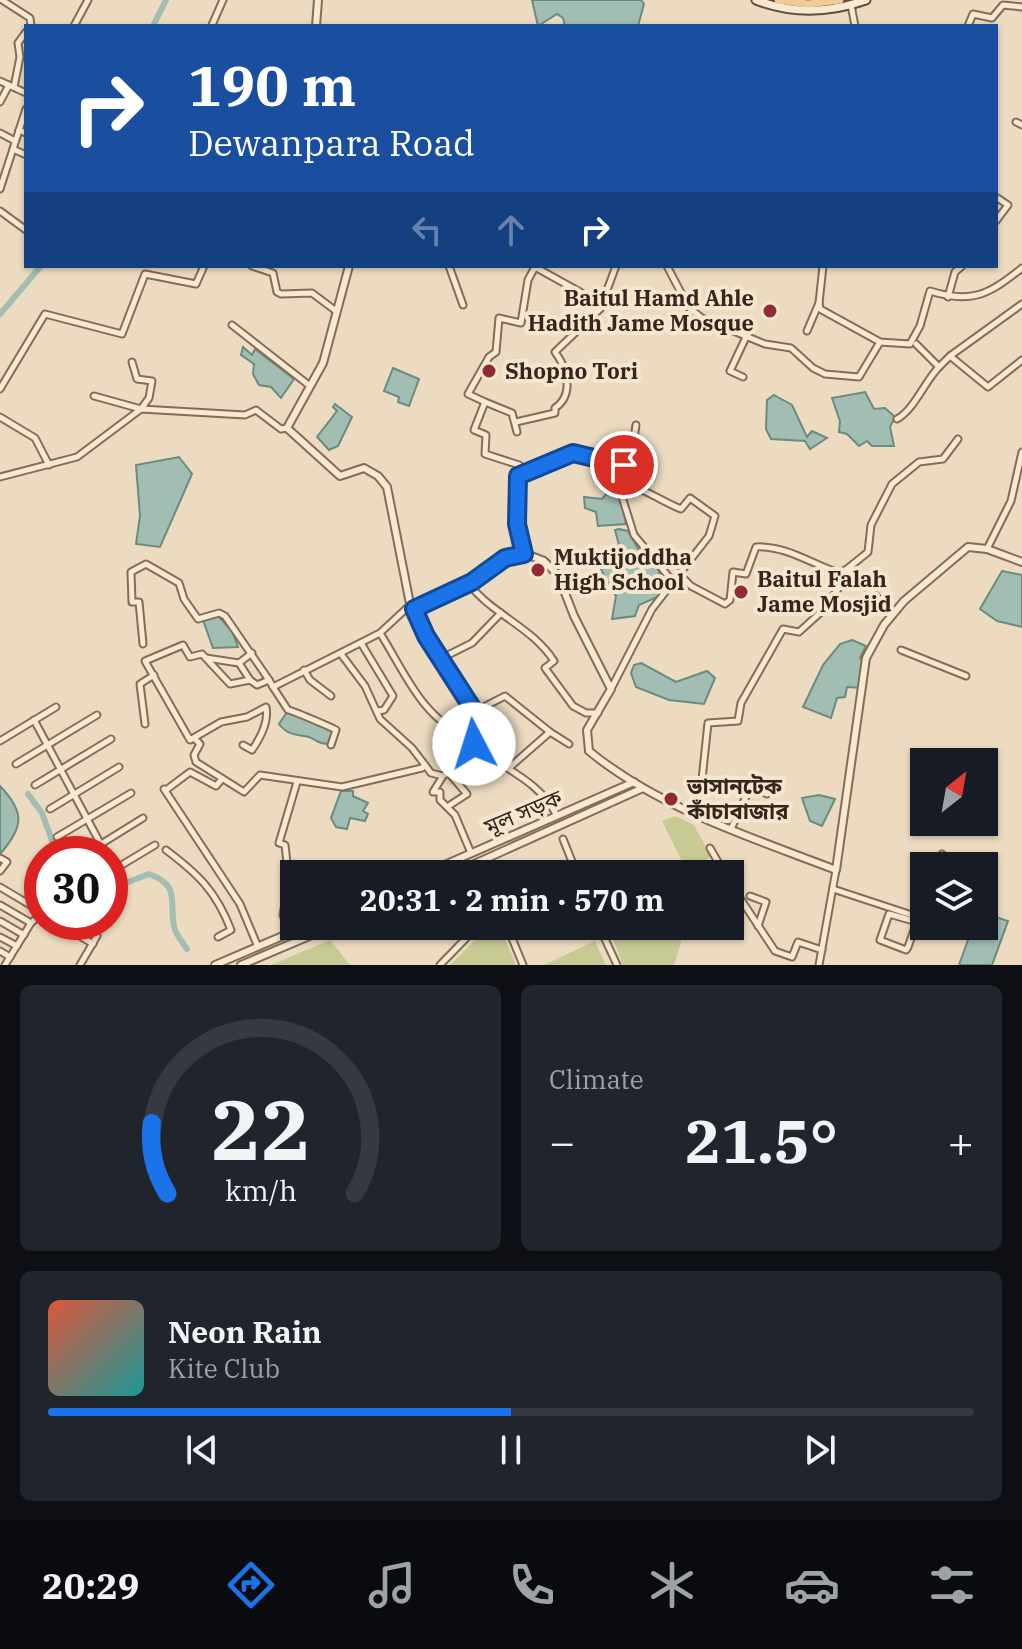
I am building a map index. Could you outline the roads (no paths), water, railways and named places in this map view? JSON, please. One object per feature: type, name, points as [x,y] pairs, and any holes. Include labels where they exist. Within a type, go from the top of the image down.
[{"type":"main road","points":[[756,0],[798,10],[851,5],[866,0]]},
{"type":"main road","points":[[778,0],[808,4],[840,0]]},
{"type":"street","points":[[2,0],[30,18],[31,24]]},
{"type":"street","points":[[75,24],[88,0]]},
{"type":"street","points":[[212,24],[223,0]]},
{"type":"street","points":[[316,24],[318,0]]},
{"type":"street","points":[[851,5],[855,24]]},
{"type":"street","points":[[969,24],[973,14],[992,18],[1003,5],[1022,7]]},
{"type":"street","points":[[0,102],[12,86],[20,57],[18,43],[24,35]]},
{"type":"street","points":[[0,81],[24,92]]},
{"type":"street","points":[[0,189],[24,115]]},
{"type":"street","points":[[19,130],[24,132]]},
{"type":"street","points":[[0,133],[15,141]]},
{"type":"street","points":[[13,149],[24,154]]},
{"type":"street","points":[[998,198],[1008,205],[998,218]]},
{"type":"street","points":[[0,211],[24,229]]},
{"type":"street","points":[[0,389],[45,314],[122,334],[145,274],[196,284],[203,268]]},
{"type":"street","points":[[258,268],[273,273],[277,292],[312,293],[336,311]]},
{"type":"street","points":[[287,428],[328,348],[348,268]]},
{"type":"street","points":[[450,268],[463,305]]},
{"type":"street","points":[[517,432],[512,413],[468,394],[489,357],[496,352],[499,318],[521,323],[528,280],[534,268]]},
{"type":"street","points":[[537,268],[580,292],[600,309]]},
{"type":"street","points":[[516,422],[555,413],[555,408],[564,402],[568,392],[564,369],[555,352],[600,309],[615,268]]},
{"type":"street","points":[[668,268],[695,314],[765,344],[791,348],[813,368],[825,374],[854,378],[862,374],[880,342]]},
{"type":"street","points":[[823,268],[820,309],[880,342],[910,344],[920,326],[930,291],[958,300],[984,294],[1022,268]]},
{"type":"street","points":[[948,297],[955,272],[960,268]]},
{"type":"street","points":[[807,331],[819,303]]},
{"type":"street","points":[[897,419],[908,412],[926,378],[950,356],[1022,304]]},
{"type":"street","points":[[232,325],[310,386]]},
{"type":"street","points":[[743,377],[730,371],[747,335]]},
{"type":"street","points":[[916,344],[939,367]]},
{"type":"street","points":[[950,356],[988,387],[1022,360]]},
{"type":"street","points":[[0,477],[77,457],[141,409],[149,398],[152,381],[137,379],[132,362]]},
{"type":"street","points":[[94,396],[141,409],[245,415],[256,410],[281,429],[287,428]]},
{"type":"street","points":[[485,402],[474,430],[486,435],[485,454],[519,465],[517,524],[524,554]]},
{"type":"street","points":[[0,417],[35,438],[49,465]]},
{"type":"street","points":[[636,425],[632,451],[618,484],[634,535],[674,583]]},
{"type":"street","points":[[287,428],[340,476],[364,468],[378,476],[387,487],[411,608],[480,720],[475,746],[445,774],[433,792],[440,792],[440,800],[458,820],[471,853]]},
{"type":"street","points":[[698,817],[708,723],[738,721],[741,703],[783,629],[799,632],[820,613],[848,571],[868,552],[871,525],[892,484],[919,462],[943,459],[958,439]]},
{"type":"street","points":[[987,549],[1011,501],[1022,452]]},
{"type":"street","points":[[518,476],[573,453],[624,465]]},
{"type":"street","points":[[618,484],[635,485],[652,497],[681,509],[690,498],[715,516],[709,536],[652,609],[587,730],[589,751],[643,788],[698,817],[836,870]]},
{"type":"street","points":[[680,575],[704,594],[725,604],[730,600],[733,572],[748,572],[758,546],[802,556],[839,573],[848,571]]},
{"type":"street","points":[[820,965],[866,658],[877,636],[894,613],[960,553],[976,546],[1022,562]]},
{"type":"street","points":[[273,687],[380,633],[411,608],[469,584],[505,558],[524,554],[544,561],[558,575],[574,616],[611,689]]},
{"type":"street","points":[[143,644],[139,602],[132,602],[131,572],[146,564],[179,583],[184,599],[198,619],[219,613],[225,616],[288,710],[297,710],[312,722],[336,730],[331,745]]},
{"type":"street","points":[[848,571],[894,613]]},
{"type":"street","points":[[469,584],[501,613],[537,638],[554,661],[545,668],[573,706],[586,713],[598,713]]},
{"type":"street","points":[[440,659],[472,643],[501,613]]},
{"type":"street","points":[[380,633],[432,713],[453,730],[468,735],[475,746],[510,767],[543,794],[558,817]]},
{"type":"street","points":[[361,643],[393,696],[384,710],[378,711]]},
{"type":"street","points":[[243,745],[252,750],[262,739],[268,716],[266,707],[247,717],[221,722],[190,740],[145,661],[171,648],[176,651],[183,645],[190,657],[202,654],[227,683],[250,680]]},
{"type":"street","points":[[901,650],[966,676]]},
{"type":"street","points":[[206,658],[239,663],[252,653]]},
{"type":"street","points":[[341,654],[365,686],[380,719],[412,748],[431,773],[445,774],[467,794],[447,807]]},
{"type":"street","points":[[239,663],[257,685],[269,680]]},
{"type":"street","points":[[304,670],[310,680],[331,696]]},
{"type":"street","points":[[145,724],[140,684],[154,675]]},
{"type":"street","points":[[474,712],[505,696],[569,744]]},
{"type":"street","points":[[0,741],[56,707]]},
{"type":"street","points":[[16,764],[97,715]]},
{"type":"street","points":[[34,720],[97,836]]},
{"type":"street","points":[[510,767],[550,732]]},
{"type":"street","points":[[194,738],[200,744],[194,755],[196,762],[244,792],[258,775],[280,775],[297,782],[326,782],[342,787],[425,765]]},
{"type":"street","points":[[35,785],[111,739]]},
{"type":"street","points":[[50,809],[119,767]]},
{"type":"street","points":[[222,779],[216,786],[211,786],[201,776],[190,772],[165,789],[240,904],[258,947]]},
{"type":"street","points":[[287,860],[285,845],[279,843],[297,782]]},
{"type":"street","name":"মূল সড়ক","points":[[455,860],[634,782]]},
{"type":"street","name":"মূল সড়ক","points":[[484,860],[643,788]]},
{"type":"street","points":[[731,829],[749,790],[755,788],[767,794]]},
{"type":"street","points":[[59,836],[131,793]]},
{"type":"street","points":[[114,836],[143,818]]},
{"type":"street","points":[[563,839],[571,860]]},
{"type":"street","points":[[128,861],[155,845]]},
{"type":"street","points":[[493,845],[497,854]]},
{"type":"street","points":[[710,848],[717,860]]},
{"type":"street","points":[[166,850],[189,865],[214,897],[231,930],[218,937]]},
{"type":"street","points":[[0,858],[7,862],[0,871]]},
{"type":"street","points":[[0,887],[24,902]]},
{"type":"street","points":[[833,889],[910,917]]},
{"type":"street","points":[[750,896],[766,902],[758,926]]},
{"type":"street","points":[[744,904],[775,951],[792,957],[798,942],[822,950]]},
{"type":"street","points":[[0,905],[24,919]]},
{"type":"street","points":[[889,914],[918,920],[906,950],[880,940],[889,914]]},
{"type":"street","points":[[0,921],[24,935],[5,965]]},
{"type":"street","points":[[0,937],[17,946]]},
{"type":"street","points":[[215,965],[280,937]]},
{"type":"street","points":[[86,940],[93,944]]},
{"type":"street","points":[[80,965],[95,940]]},
{"type":"street","points":[[241,965],[300,940]]},
{"type":"street","points":[[440,965],[464,940]]},
{"type":"street","points":[[513,940],[523,965]]},
{"type":"street","points":[[605,940],[617,965]]},
{"type":"street","points":[[0,951],[10,957]]},
{"type":"waterway","points":[[154,24],[166,0]]},
{"type":"waterway","points":[[0,314],[39,268]]},
{"type":"waterway","points":[[28,794],[42,813],[50,836]]},
{"type":"waterway","points":[[128,882],[149,874],[166,884],[172,895],[175,929],[187,949]]},
{"type":"place","name":"Baitul Hamd Ahle Hadith Jame Mosque","points":[[770,311]]},
{"type":"place","name":"Shopno Tori","points":[[489,371]]},
{"type":"place","name":"Muktijoddha High School","points":[[538,570]]},
{"type":"place","name":"Baitul Falah Jame Mosjid","points":[[741,592]]},
{"type":"place","name":"ভাসানটেক কাঁচাবাজার","points":[[671,799]]}]
